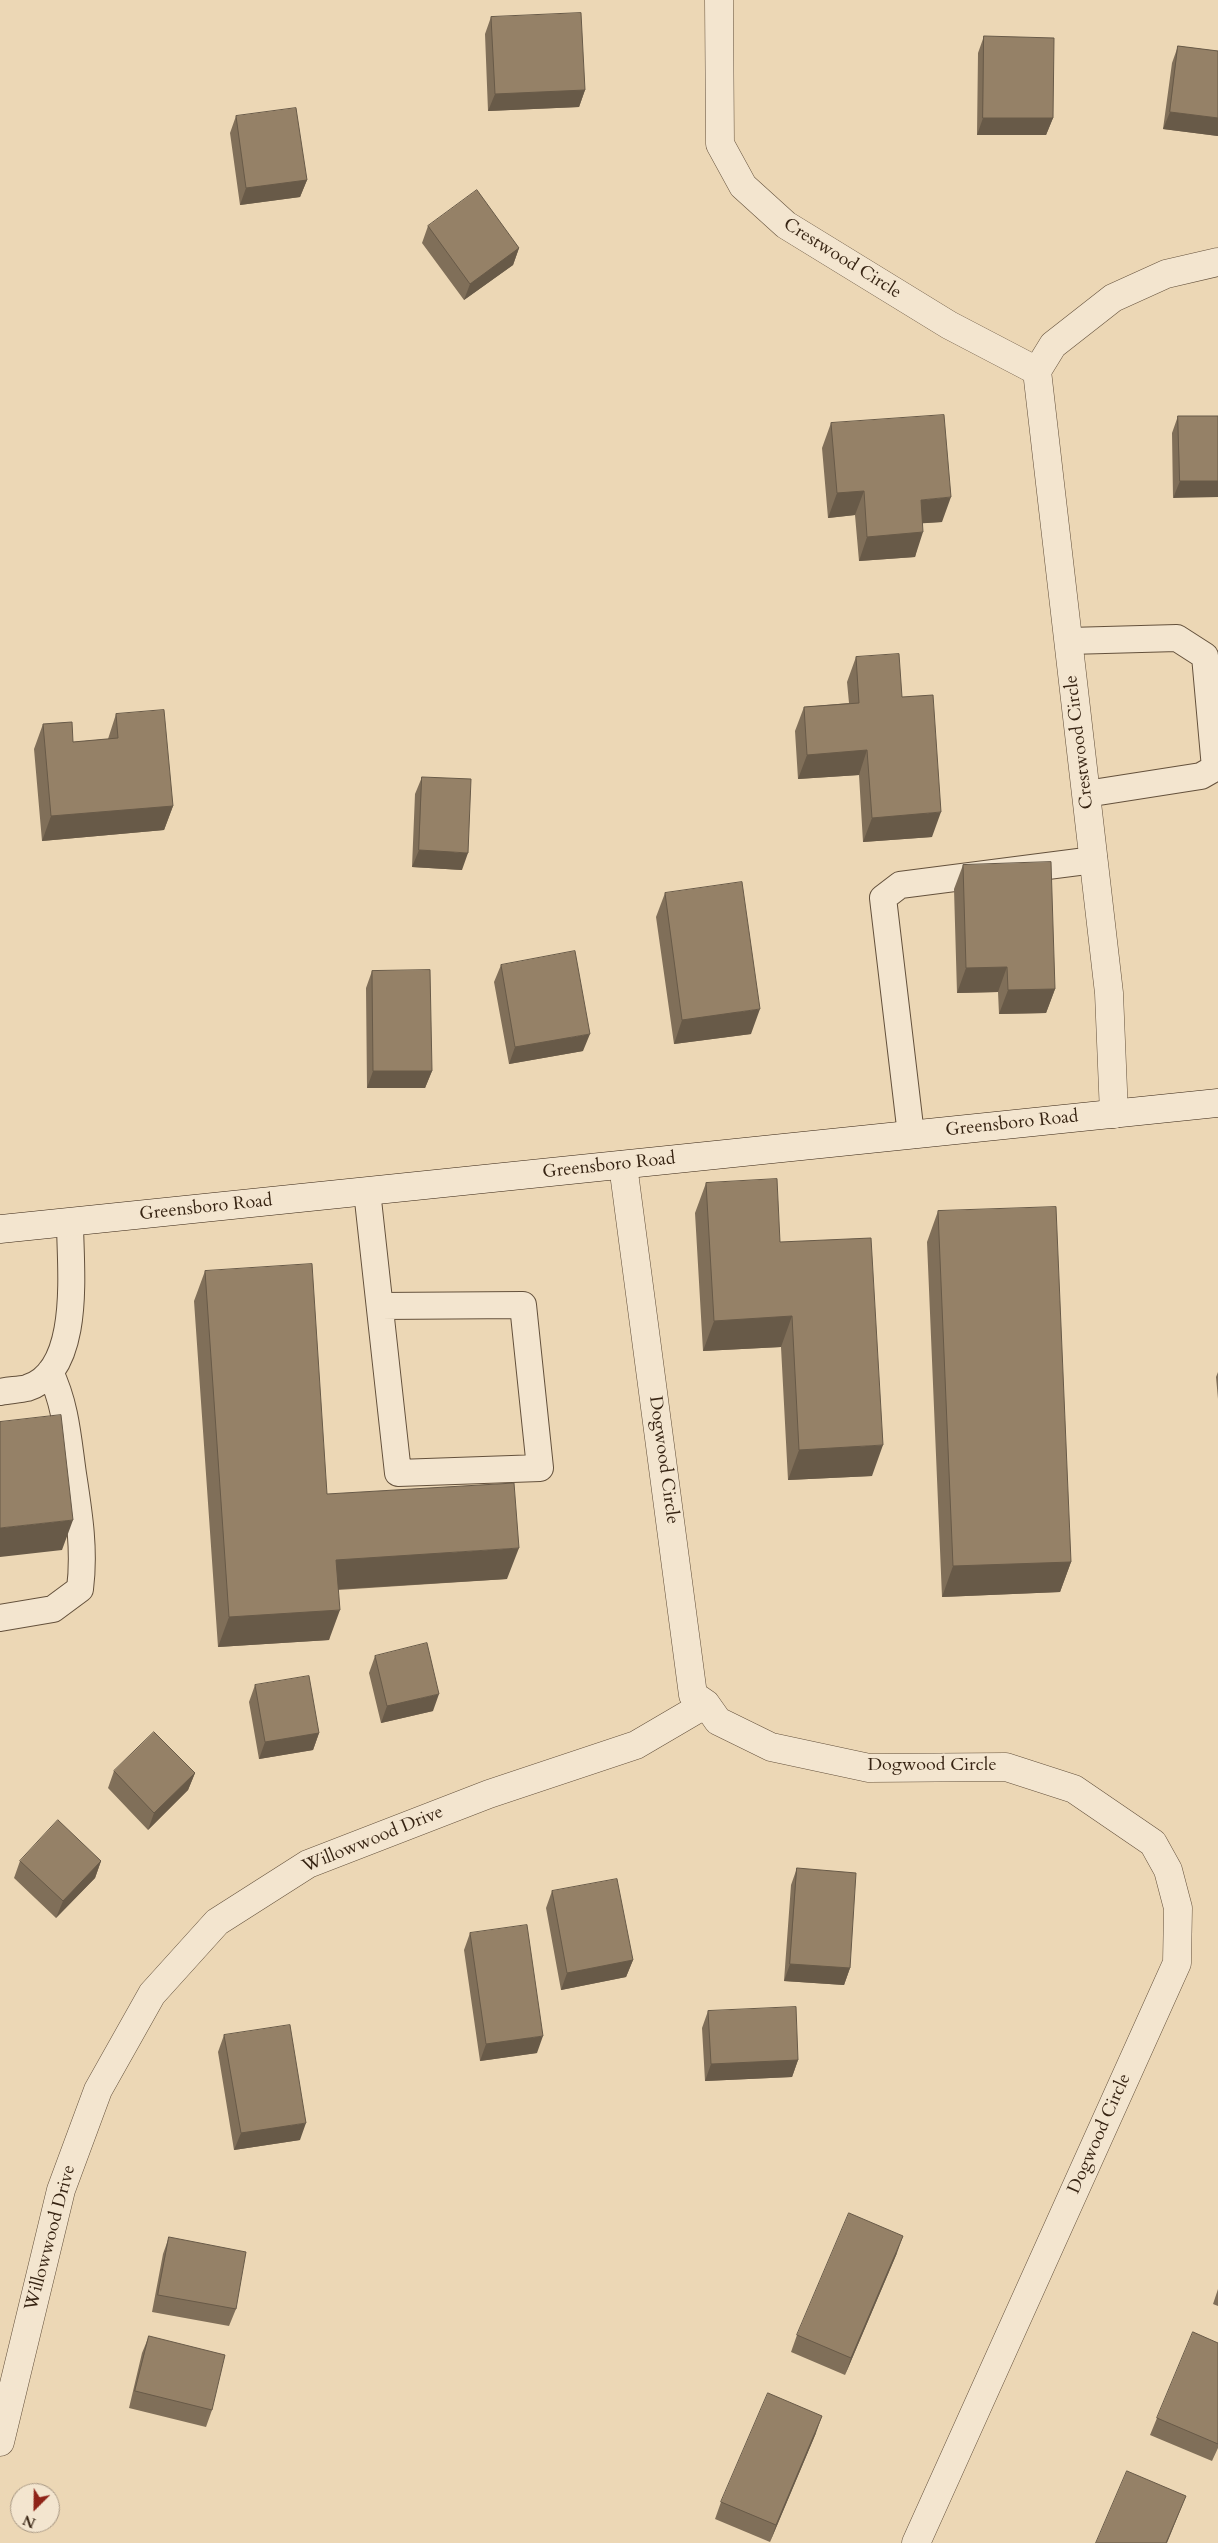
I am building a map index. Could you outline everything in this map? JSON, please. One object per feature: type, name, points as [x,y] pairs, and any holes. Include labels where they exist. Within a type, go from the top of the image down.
[{"type":"street","name":"Crestwood Circle","points":[[719,0],[720,144],[744,186],[794,230],[949,325],[1037,371],[1110,993],[1114,1114]]},
{"type":"street","points":[[1037,371],[1054,345],[1113,298],[1166,274],[1218,262]]},
{"type":"street","name":"Greensboro Road","points":[[0,1229],[1218,1103]]},
{"type":"street","name":"Dogwood Circle","points":[[622,1165],[693,1695],[706,1704],[718,1720],[771,1747],[868,1768],[1006,1767],[1074,1789],[1153,1843],[1168,1870],[1178,1908],[1177,1963],[916,2543]]},
{"type":"street","name":"Willowwood Drive","points":[[0,2442],[61,2190],[98,2090],[152,1994],[217,1922],[308,1864],[489,1794],[636,1745],[706,1704]]},
{"type":"lane","points":[[1069,641],[1177,638],[1205,656],[1217,776],[1201,776],[1086,794]]},
{"type":"lane","points":[[912,1135],[882,898],[900,886],[1094,860]]},
{"type":"lane","points":[[367,1191],[398,1473],[540,1468],[523,1305],[380,1306]]},
{"type":"lane","points":[[0,1392],[28,1388],[50,1372],[64,1347],[70,1321],[70,1222]]},
{"type":"lane","points":[[0,1618],[53,1609],[80,1589],[83,1563],[79,1515],[66,1419],[59,1392],[50,1372]]},
{"type":"building","points":[[581,13],[585,90],[495,94],[491,17]]},
{"type":"building","points":[[984,36],[1054,38],[1053,118],[983,118]]},
{"type":"building","points":[[1178,46],[1218,51],[1218,118],[1170,112]]},
{"type":"building","points":[[296,108],[307,180],[246,188],[236,116]]},
{"type":"building","points":[[477,190],[519,248],[470,284],[428,226]]},
{"type":"building","points":[[944,415],[951,497],[921,500],[923,532],[867,537],[864,491],[837,493],[831,423]]},
{"type":"building","points":[[1178,416],[1218,416],[1218,481],[1180,481]]},
{"type":"building","points":[[899,654],[902,697],[933,695],[941,812],[872,818],[867,750],[807,755],[804,707],[859,703],[856,657]]},
{"type":"building","points":[[164,710],[173,806],[51,816],[43,724],[72,722],[73,742],[118,738],[116,714]]},
{"type":"building","points":[[422,777],[471,779],[468,853],[419,850]]},
{"type":"building","points":[[1051,862],[1055,989],[1008,990],[1007,967],[966,968],[963,865]]},
{"type":"building","points":[[742,882],[760,1009],[682,1020],[665,893]]},
{"type":"building","points":[[575,951],[590,1034],[515,1047],[501,965]]},
{"type":"building","points":[[430,970],[432,1071],[373,1071],[372,971]]},
{"type":"building","points":[[777,1179],[780,1242],[871,1238],[883,1445],[799,1450],[792,1316],[714,1321],[706,1183]]},
{"type":"building","points":[[1056,1207],[1071,1562],[953,1566],[938,1211]]},
{"type":"building","points":[[312,1264],[327,1494],[514,1483],[519,1548],[336,1560],[340,1610],[229,1617],[205,1271]]},
{"type":"building","points":[[61,1415],[73,1520],[0,1528],[0,1422]]},
{"type":"building","points":[[427,1643],[439,1694],[387,1706],[375,1656]]},
{"type":"building","points":[[309,1676],[319,1733],[265,1742],[255,1685]]},
{"type":"building","points":[[154,1732],[195,1773],[154,1813],[114,1771]]},
{"type":"building","points":[[58,1820],[101,1861],[63,1901],[20,1861]]},
{"type":"building","points":[[797,1868],[856,1873],[850,1968],[790,1964]]},
{"type":"building","points":[[617,1879],[633,1960],[567,1973],[552,1891]]},
{"type":"building","points":[[527,1925],[543,2036],[486,2044],[470,1933]]},
{"type":"building","points":[[796,2007],[798,2060],[711,2064],[708,2011]]},
{"type":"building","points":[[290,2025],[306,2123],[241,2133],[224,2035]]},
{"type":"building","points":[[849,2213],[903,2236],[851,2358],[797,2335]]},
{"type":"building","points":[[169,2237],[246,2252],[236,2309],[158,2295]]},
{"type":"building","points":[[1193,2332],[1218,2343],[1218,2444],[1157,2418]]},
{"type":"building","points":[[149,2336],[225,2355],[212,2410],[135,2391]]},
{"type":"building","points":[[768,2393],[822,2416],[776,2525],[721,2502]]},
{"type":"building","points":[[1127,2471],[1186,2496],[1166,2543],[1096,2543]]}]
